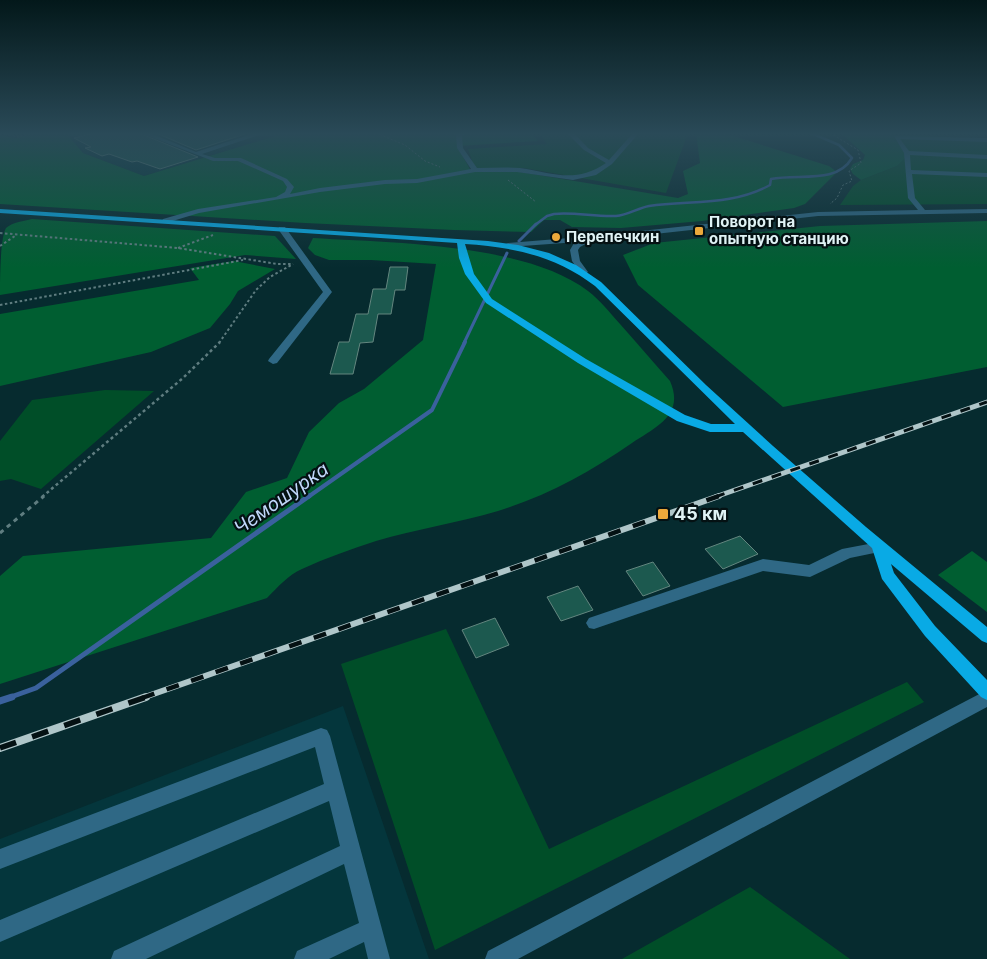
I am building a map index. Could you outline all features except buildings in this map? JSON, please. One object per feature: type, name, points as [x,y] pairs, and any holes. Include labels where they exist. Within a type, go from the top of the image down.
[{"type":"main road","points":[[0,211],[508,245],[545,254],[564,261],[584,272],[745,428],[879,548],[987,636]]},
{"type":"main road","points":[[461,241],[462,256],[468,270],[485,297],[582,361],[681,418],[710,428],[745,428]]},
{"type":"main road","points":[[879,548],[887,575],[930,630],[987,692]]},
{"type":"street","points":[[275,199],[287,193],[291,187],[280,178]]},
{"type":"street","points":[[166,221],[198,211],[320,190],[385,182],[417,182],[438,178]]},
{"type":"street","points":[[909,178],[912,198],[922,211]]},
{"type":"street","points":[[508,245],[834,213],[987,211]]},
{"type":"street","points":[[273,361],[328,292],[282,229]]},
{"type":"street","points":[[584,272],[576,261],[574,250],[577,245],[594,238]]},
{"type":"street","points":[[594,623],[763,565],[810,571],[847,553],[879,548]]},
{"type":"street","points":[[496,959],[987,698]]},
{"type":"street","points":[[0,859],[321,736],[379,959]]},
{"type":"street","points":[[0,931],[335,789]]},
{"type":"street","points":[[122,959],[351,851]]},
{"type":"street","points":[[305,959],[371,928]]},
{"type":"path","points":[[507,178],[536,202]]},
{"type":"path","points":[[834,213],[828,207],[837,198],[843,185],[852,181],[851,178]]},
{"type":"path","points":[[0,233],[178,248],[277,264],[293,264]]},
{"type":"path","points":[[0,246],[16,235]]},
{"type":"path","points":[[0,304],[247,259]]},
{"type":"path","points":[[0,533],[183,378],[216,347],[256,290],[270,277],[304,260]]},
{"type":"shaded area","points":[[343,706],[429,959],[0,959],[0,839]]},
{"type":"green space","points":[[0,178],[555,178],[678,198],[688,194],[684,178],[831,178],[805,204],[794,208],[702,221],[621,228],[572,227],[560,220],[544,220],[531,232],[305,223],[0,204]]},
{"type":"green space","points":[[579,178],[672,178],[666,193]]},
{"type":"green space","points":[[867,178],[987,178],[987,204],[840,205],[853,186]]},
{"type":"green space","points":[[32,219],[275,236],[296,259],[245,255],[0,295],[1,250],[6,228],[15,223]]},
{"type":"green space","points":[[987,221],[987,367],[783,407],[638,285],[623,255],[654,243],[820,226]]},
{"type":"green space","points":[[313,238],[456,248],[494,254],[529,263],[561,275],[597,298],[670,381],[674,393],[674,403],[671,411],[659,425],[600,464],[568,482],[517,505],[357,547],[297,572],[283,582],[267,598],[0,684],[0,576],[23,556],[211,538],[246,492],[287,478],[309,432],[339,403],[364,389],[423,340],[436,264],[371,260],[329,260],[315,255],[308,248]]},
{"type":"green space","points":[[234,261],[275,269],[238,291],[210,328],[151,352],[0,386],[0,314],[199,280],[190,268]]},
{"type":"green space","points":[[105,390],[154,391],[41,489],[11,479],[0,481],[0,441],[32,400]]},
{"type":"green space","points":[[972,551],[987,562],[987,612],[938,575]]},
{"type":"green space","points":[[446,629],[549,849],[907,682],[924,702],[435,950],[341,664]]},
{"type":"green space","points":[[750,887],[850,959],[622,959]]},
{"type":"waterway","name":"Чемошурка","points":[[535,225],[547,216],[554,214],[616,216],[649,206],[726,199],[756,192],[770,185],[771,179],[778,178]]},
{"type":"waterway","name":"Чемошурка","points":[[519,241],[535,225]]},
{"type":"waterway","name":"Чемошурка","points":[[464,343],[507,253]]},
{"type":"waterway","name":"Чемошурка","points":[[308,497],[432,410],[465,342]]},
{"type":"waterway","name":"Чемошурка","points":[[8,698],[36,688],[309,496]]},
{"type":"waterway","name":"Чемошурка","points":[[0,701],[12,697]]},
{"type":"railway","points":[[715,497],[987,402]]},
{"type":"railway","points":[[142,698],[719,496]]},
{"type":"railway","points":[[0,748],[146,697]]},
{"type":"place","name":"Поворот на опытную станцию","points":[[699,231]]},
{"type":"place","name":"Перепечкин","points":[[556,237]]},
{"type":"place","name":"45 км","points":[[663,514]]}]
